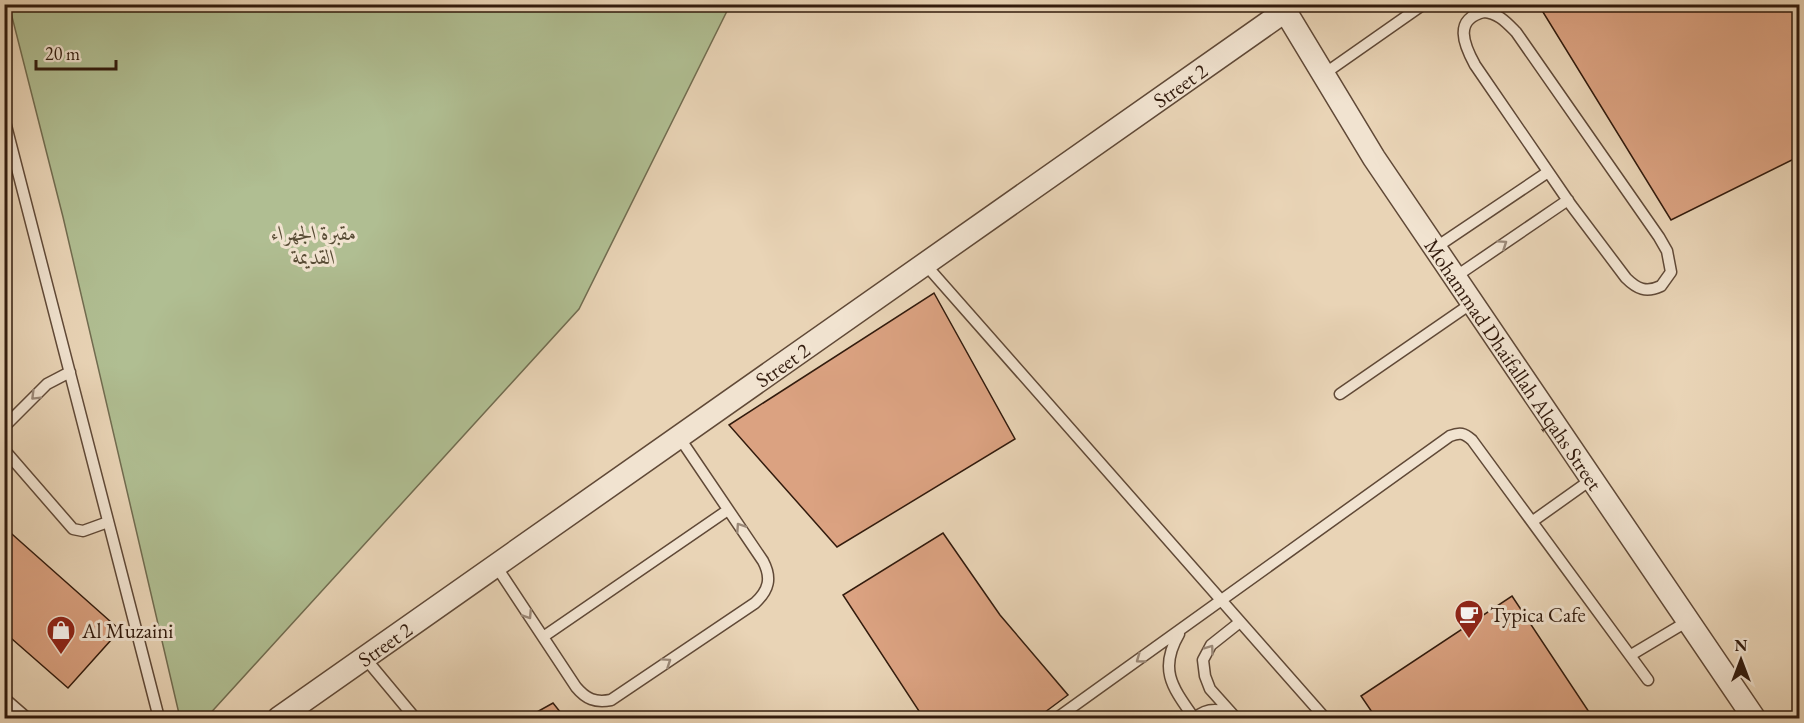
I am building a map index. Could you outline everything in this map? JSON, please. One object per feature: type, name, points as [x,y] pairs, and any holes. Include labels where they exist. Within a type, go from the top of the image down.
[{"type":"street","name":"Mohammad Dhaifallah Alqahs Street","points":[[1283,8],[1374,158],[1754,718]]},
{"type":"street","name":"Street 2","points":[[279,718],[679,438],[1283,8]]},
{"type":"lane","points":[[1324,74],[1424,4]]},
{"type":"lane","points":[[1492,12],[1516,32],[1659,237],[1670,262],[1671,272],[1667,280],[1654,289],[1644,290],[1635,287],[1616,267],[1548,172],[1474,65],[1468,52],[1463,33],[1465,26],[1476,14],[1492,12]]},
{"type":"lane","points":[[4,118],[8,147],[70,372],[159,718]]},
{"type":"lane","points":[[1435,248],[1548,172]]},
{"type":"lane","points":[[1455,277],[1568,200]]},
{"type":"lane","points":[[925,264],[1325,718]]},
{"type":"lane","points":[[1341,394],[1472,303]]},
{"type":"lane","points":[[4,427],[47,384],[70,372]]},
{"type":"lane","points":[[1057,718],[1450,436],[1458,433],[1466,434],[1472,440],[1648,680]]},
{"type":"lane","points":[[496,566],[580,692],[585,697],[600,702],[611,699],[755,603],[765,594],[769,581],[768,572],[679,438]]},
{"type":"lane","points":[[7,453],[73,529],[83,531],[108,522]]},
{"type":"lane","points":[[1533,521],[1592,479]]},
{"type":"lane","points":[[543,637],[728,510]]},
{"type":"lane","points":[[1630,655],[1688,621]]},
{"type":"lane","points":[[1235,717],[1210,689],[1205,676],[1203,660],[1211,645],[1240,622]]},
{"type":"lane","points":[[1182,629],[1168,658],[1173,687],[1194,718],[1208,710],[1220,709],[1235,717]]},
{"type":"lane","points":[[365,658],[415,718]]},
{"type":"lane","points":[[4,698],[27,718]]},
{"type":"green space","name":"مقبرة الجهراء القديمة","points":[[9,5],[730,5],[579,309],[206,718],[180,718],[63,217]]},
{"type":"building","points":[[1538,4],[1800,4],[1800,156],[1671,220]]},
{"type":"building","points":[[934,293],[1015,439],[837,547],[729,425]]},
{"type":"building","points":[[4,527],[120,630],[68,688],[4,632]]},
{"type":"building","points":[[943,533],[1000,615],[1068,695],[1037,718],[909,718],[919,711],[843,595]]},
{"type":"building","points":[[1512,596],[1593,718],[1376,718],[1361,696]]},
{"type":"building","points":[[553,703],[565,718],[526,718]]},
{"type":"place","name":"Typica Cafe","points":[[1469,640]]},
{"type":"place","name":"Al Muzaini","points":[[61,656]]}]
